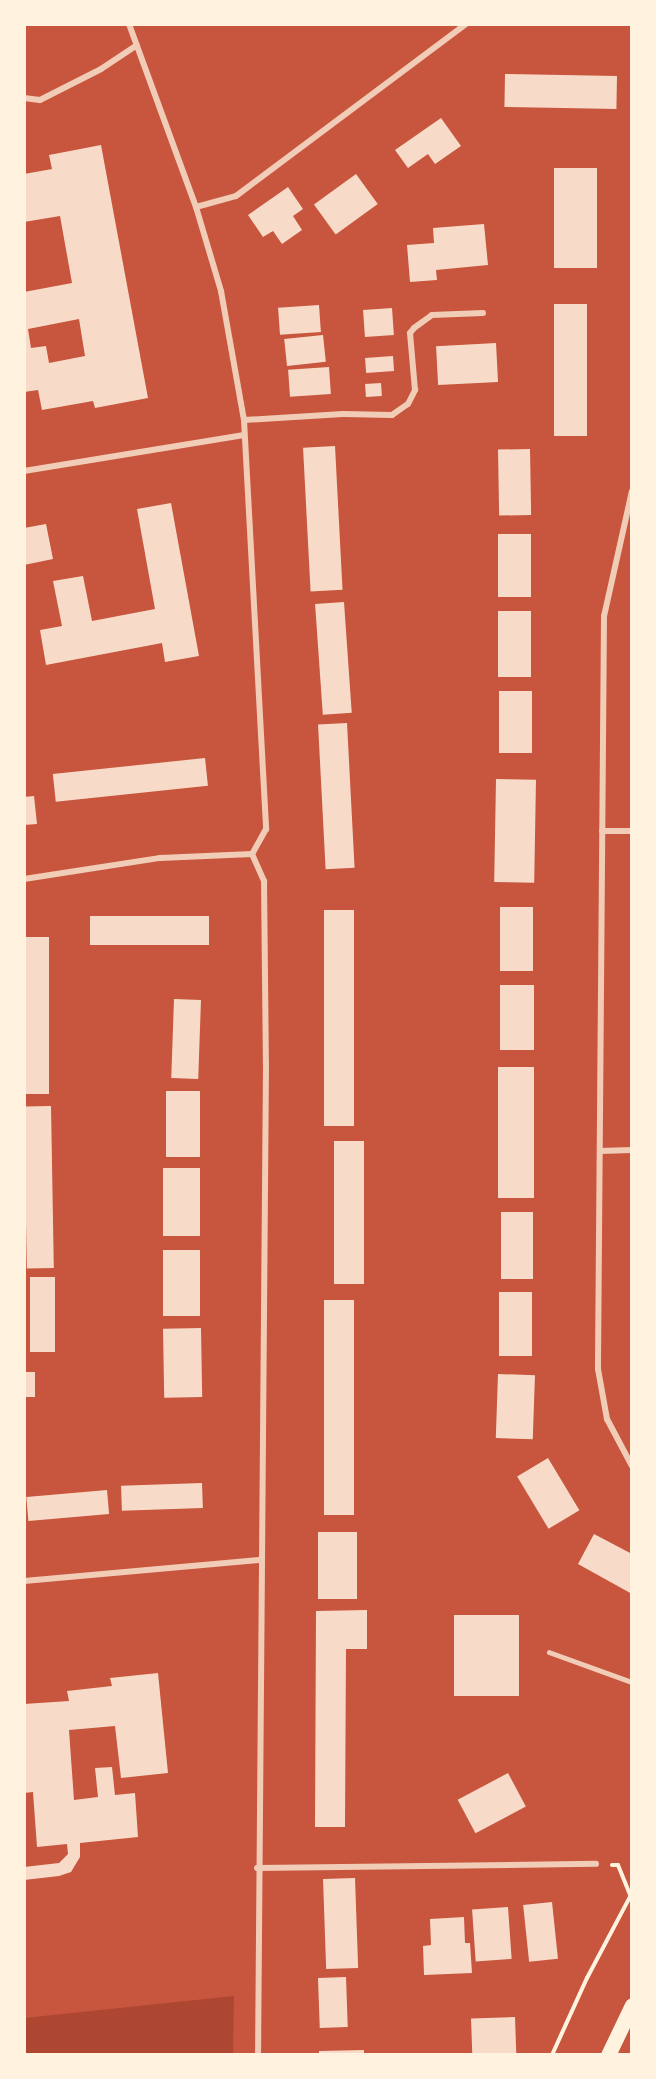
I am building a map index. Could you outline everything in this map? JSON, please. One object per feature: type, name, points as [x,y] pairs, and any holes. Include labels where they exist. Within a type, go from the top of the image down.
[{"type":"main road","points":[[608,2055],[632,2005]]},
{"type":"street","points":[[129,24],[196,207],[221,291],[244,420],[266,829],[252,854]]},
{"type":"street","points":[[196,207],[236,196],[466,24]]},
{"type":"street","points":[[24,98],[40,100],[101,69],[137,45]]},
{"type":"street","points":[[244,420],[343,414],[392,415],[408,404],[415,390],[410,333],[414,328],[432,315],[483,313]]},
{"type":"street","points":[[24,471],[244,435]]},
{"type":"street","points":[[632,491],[604,616],[598,1369],[607,1419],[632,1466]]},
{"type":"street","points":[[602,831],[632,831]]},
{"type":"street","points":[[24,879],[160,858],[252,854]]},
{"type":"street","points":[[252,854],[264,880],[266,1064],[257,1868],[258,2055]]},
{"type":"street","points":[[600,1151],[632,1150]]},
{"type":"street","points":[[24,1581],[261,1560]]},
{"type":"street","points":[[257,1868],[596,1864]]},
{"type":"lane","points":[[549,1652],[632,1682]]},
{"type":"path","points":[[552,2055],[587,1978],[631,1896],[618,1865],[596,1864]]},
{"type":"shaded area","points":[[234,1996],[233,2055],[24,2055],[24,2018]]},
{"type":"building","points":[[505,74],[617,76],[616,109],[504,107]]},
{"type":"building","points":[[441,118],[461,146],[435,164],[428,154],[408,168],[395,150]]},
{"type":"building","points":[[101,145],[148,398],[95,408],[93,401],[42,410],[38,390],[24,392],[24,292],[72,283],[60,216],[24,222],[24,174],[52,169],[49,155]],"holes":[[[79,319],[85,356],[49,363],[46,346],[31,348],[28,329]]]},
{"type":"building","points":[[554,168],[597,168],[597,268],[554,268]]},
{"type":"building","points":[[356,174],[378,204],[336,234],[314,205]]},
{"type":"building","points":[[288,187],[303,209],[293,216],[302,230],[282,244],[273,231],[263,237],[248,215]]},
{"type":"building","points":[[484,224],[488,265],[436,270],[437,280],[410,282],[407,245],[434,243],[433,228]]},
{"type":"building","points":[[554,304],[587,304],[587,436],[554,436]]},
{"type":"building","points":[[319,305],[321,332],[280,335],[278,308]]},
{"type":"building","points":[[392,308],[394,335],[365,337],[363,310]]},
{"type":"building","points":[[323,335],[326,362],[287,366],[284,339]]},
{"type":"building","points":[[496,343],[498,382],[438,385],[436,346]]},
{"type":"building","points":[[393,356],[394,371],[366,373],[365,358]]},
{"type":"building","points":[[329,367],[331,394],[290,397],[288,370]]},
{"type":"building","points":[[381,383],[382,396],[366,397],[365,384]]},
{"type":"building","points":[[335,446],[343,590],[311,591],[303,448]]},
{"type":"building","points":[[530,449],[531,515],[499,516],[498,450]]},
{"type":"building","points":[[171,503],[199,656],[165,662],[162,643],[46,665],[40,630],[62,626],[53,581],[83,576],[92,621],[155,609],[137,509]]},
{"type":"building","points":[[46,524],[53,559],[24,565],[24,528]]},
{"type":"building","points":[[498,534],[531,534],[531,597],[498,597]]},
{"type":"building","points":[[344,602],[352,713],[323,715],[315,604]]},
{"type":"building","points":[[498,611],[531,611],[531,677],[498,677]]},
{"type":"building","points":[[499,691],[532,691],[532,753],[499,753]]},
{"type":"building","points":[[347,723],[355,868],[326,869],[318,725]]},
{"type":"building","points":[[205,758],[208,786],[56,802],[53,774]]},
{"type":"building","points":[[496,779],[536,780],[534,883],[494,882]]},
{"type":"building","points":[[34,796],[37,824],[24,825],[24,797]]},
{"type":"building","points":[[500,907],[533,907],[533,971],[500,971]]},
{"type":"building","points":[[324,910],[354,910],[354,1126],[324,1126]]},
{"type":"building","points":[[90,916],[209,916],[209,945],[90,945]]},
{"type":"building","points":[[24,937],[49,937],[49,1094],[24,1094]]},
{"type":"building","points":[[500,985],[534,985],[534,1050],[500,1050]]},
{"type":"building","points":[[174,999],[201,1000],[198,1079],[171,1078]]},
{"type":"building","points":[[498,1067],[534,1067],[534,1198],[498,1198]]},
{"type":"building","points":[[166,1091],[200,1091],[200,1157],[166,1157]]},
{"type":"building","points":[[24,1106],[51,1106],[54,1268],[27,1268]]},
{"type":"building","points":[[334,1141],[364,1141],[364,1284],[334,1284]]},
{"type":"building","points":[[163,1168],[200,1168],[200,1236],[163,1236]]},
{"type":"building","points":[[501,1212],[533,1212],[533,1279],[501,1279]]},
{"type":"building","points":[[163,1250],[200,1250],[200,1316],[163,1316]]},
{"type":"building","points":[[30,1277],[55,1277],[55,1352],[30,1352]]},
{"type":"building","points":[[499,1292],[532,1292],[532,1356],[499,1356]]},
{"type":"building","points":[[324,1300],[354,1300],[354,1515],[324,1515]]},
{"type":"building","points":[[201,1328],[202,1397],[164,1398],[163,1329]]},
{"type":"building","points":[[24,1372],[35,1372],[35,1397],[24,1397]]},
{"type":"building","points":[[498,1374],[535,1375],[533,1439],[496,1438]]},
{"type":"building","points":[[548,1458],[579,1510],[549,1529],[517,1477]]},
{"type":"building","points":[[202,1483],[203,1508],[122,1511],[121,1486]]},
{"type":"building","points":[[107,1490],[109,1514],[28,1521],[26,1497]]},
{"type":"building","points":[[318,1532],[357,1532],[357,1599],[318,1599]]},
{"type":"building","points":[[594,1534],[632,1554],[632,1594],[578,1564]]},
{"type":"building","points":[[367,1610],[367,1649],[346,1649],[345,1827],[315,1827],[316,1611]]},
{"type":"building","points":[[454,1615],[519,1615],[519,1696],[454,1696]]},
{"type":"building","points":[[158,1673],[168,1773],[121,1778],[115,1726],[69,1730],[74,1800],[98,1797],[95,1768],[112,1767],[115,1795],[135,1793],[138,1837],[80,1843],[80,1857],[71,1872],[59,1876],[24,1880],[24,1867],[59,1863],[68,1854],[67,1844],[37,1847],[33,1792],[24,1793],[24,1704],[69,1701],[67,1691],[112,1686],[110,1678]]},
{"type":"building","points":[[508,1773],[526,1807],[476,1833],[458,1800]]},
{"type":"building","points":[[355,1878],[358,1968],[326,1969],[323,1879]]},
{"type":"building","points":[[552,1902],[558,1959],[529,1962],[523,1905]]},
{"type":"building","points":[[508,1907],[512,1959],[476,1961],[472,1910]]},
{"type":"building","points":[[464,1917],[465,1943],[470,1943],[472,1973],[424,1975],[423,1946],[431,1945],[430,1919]]},
{"type":"building","points":[[346,1977],[348,2027],[320,2028],[318,1978]]},
{"type":"building","points":[[515,2017],[516,2055],[472,2055],[471,2019]]},
{"type":"building","points":[[364,2050],[364,2055],[319,2055],[319,2051]]}]
